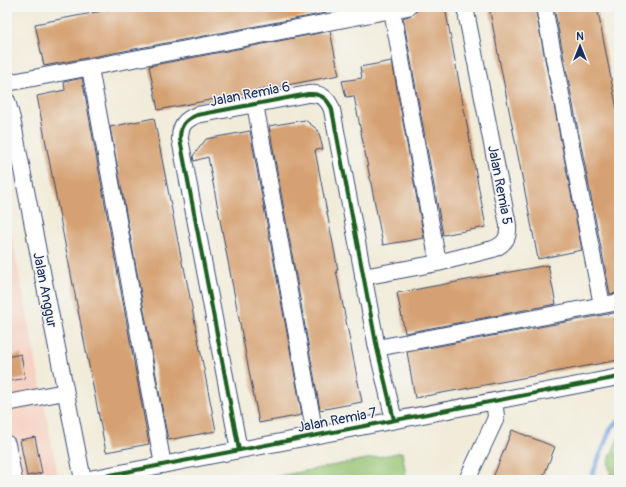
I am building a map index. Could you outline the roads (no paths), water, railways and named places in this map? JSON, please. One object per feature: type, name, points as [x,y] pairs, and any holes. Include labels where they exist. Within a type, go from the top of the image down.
[{"type":"street","points":[[7,83],[408,7]]},
{"type":"street","name":"Jalan Remia 5","points":[[363,277],[438,263],[493,249],[504,242],[507,237],[509,231],[508,225],[466,7]]},
{"type":"street","points":[[544,7],[602,306]]},
{"type":"street","points":[[392,10],[438,263]]},
{"type":"street","points":[[90,68],[163,465]]},
{"type":"street","name":"Jalan Remia 6","points":[[239,450],[180,132],[186,121],[197,115],[308,94],[320,95],[330,104],[377,348],[394,420]]},
{"type":"street","name":"Jalan Anggur","points":[[7,101],[9,120],[83,480]]},
{"type":"street","points":[[254,104],[315,436]]},
{"type":"street","points":[[377,348],[619,302]]},
{"type":"street","name":"Jalan Remia 7","points":[[83,480],[619,377]]},
{"type":"street","points":[[7,403],[65,392]]},
{"type":"street","points":[[467,480],[495,420],[496,413],[494,401]]},
{"type":"street","points":[[7,444],[14,480]]},
{"type":"waterway","points":[[590,480],[611,428],[619,421]]}]
